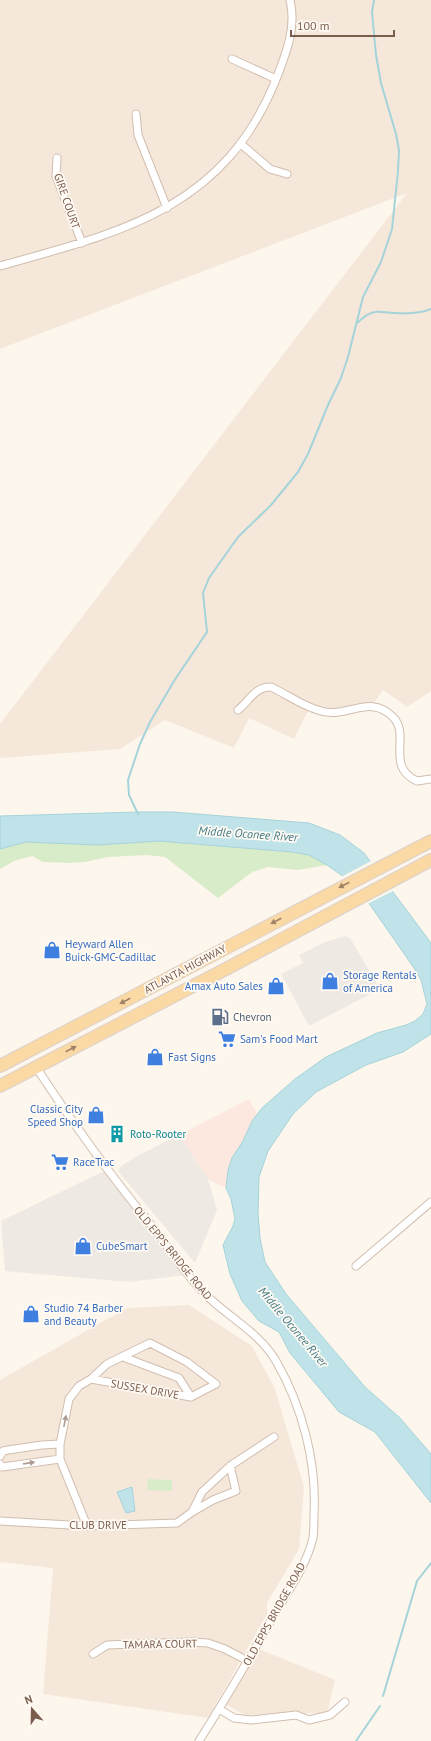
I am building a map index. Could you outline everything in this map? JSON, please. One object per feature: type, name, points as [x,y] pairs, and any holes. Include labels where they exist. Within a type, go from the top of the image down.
[{"type":"main road","name":"ATLANTA HIGHWAY","points":[[0,1066],[319,898],[431,841]]},
{"type":"main road","name":"ATLANTA HIGHWAY","points":[[0,1086],[224,970],[431,860]]},
{"type":"street","points":[[0,266],[82,243],[149,218],[190,193],[209,178],[241,144],[264,107],[290,41],[292,28],[290,0]]},
{"type":"street","points":[[232,59],[276,78]]},
{"type":"street","points":[[136,114],[138,135],[167,208]]},
{"type":"street","points":[[241,144],[270,169],[287,174]]},
{"type":"street","name":"GIRE COURT","points":[[57,158],[56,176],[82,243]]},
{"type":"street","points":[[238,710],[248,702],[258,690],[265,687],[272,687],[322,712],[343,712],[364,706],[375,706],[392,716],[398,725],[400,761],[406,772],[410,777],[417,781],[431,779]]},
{"type":"street","name":"OLD EPPS BRIDGE ROAD","points":[[36,1067],[80,1133],[205,1295],[253,1335],[270,1352],[287,1382],[295,1403],[312,1461],[315,1500],[313,1537],[307,1554],[293,1584],[199,1741]]},
{"type":"street","points":[[356,1266],[431,1202]]},
{"type":"street","name":"SUSSEX DRIVE","points":[[60,1459],[60,1444],[69,1399],[79,1386],[91,1379],[107,1364],[150,1343],[187,1362],[216,1384],[191,1397],[91,1379]]},
{"type":"street","points":[[123,1357],[179,1378],[191,1397]]},
{"type":"street","name":"CLUB DRIVE","points":[[192,1512],[202,1492],[230,1466],[274,1437]]},
{"type":"street","points":[[0,1456],[3,1451],[8,1450],[42,1444],[60,1444]]},
{"type":"street","points":[[0,1464],[2,1467],[60,1459],[87,1526]]},
{"type":"street","name":"CLUB DRIVE","points":[[0,1522],[87,1526],[177,1523],[213,1500],[236,1491],[230,1466]]},
{"type":"street","name":"TAMARA COURT","points":[[93,1654],[107,1645],[192,1642],[208,1643],[225,1649],[248,1661]]},
{"type":"street","points":[[219,1709],[234,1718],[251,1720],[296,1716],[309,1720],[330,1715],[345,1702]]},
{"type":"shaded area","points":[[0,0],[431,0],[431,691],[407,707],[383,690],[372,706],[329,711],[312,703],[294,739],[249,718],[234,748],[165,720],[120,749],[0,758],[0,724],[407,193],[0,349]]},
{"type":"shaded area","name":"Storage Rentals of America","points":[[345,936],[350,938],[380,989],[309,1026],[281,974],[303,963],[299,955],[323,943]]},
{"type":"shaded area","points":[[249,1099],[257,1114],[252,1120],[243,1141],[232,1158],[228,1170],[226,1188],[208,1179],[179,1135]]},
{"type":"shaded area","points":[[179,1135],[208,1179],[217,1210],[195,1263],[118,1171],[120,1167],[137,1156]]},
{"type":"shaded area","name":"CubeSmart","points":[[102,1172],[108,1173],[185,1275],[129,1282],[5,1271],[1,1221]]},
{"type":"shaded area","points":[[189,1305],[252,1346],[275,1389],[304,1487],[299,1549],[267,1603],[267,1614],[208,1718],[43,1694],[53,1568],[0,1562],[0,1380],[127,1308]]},
{"type":"shaded area","points":[[259,1649],[335,1680],[327,1713],[245,1715],[225,1704]]},
{"type":"green space","points":[[159,841],[292,852],[309,855],[327,865],[298,870],[268,867],[252,872],[218,898],[165,857],[147,855],[107,857],[85,862],[70,863],[43,862],[32,856],[14,861],[0,869],[0,849],[26,842],[98,845]]},
{"type":"green space","points":[[148,1479],[172,1480],[172,1491],[147,1490]]},
{"type":"water","name":"Middle Oconee River","points":[[173,812],[309,823],[340,835],[364,853],[431,943],[431,1034],[403,1052],[366,1065],[316,1092],[293,1114],[268,1151],[259,1177],[258,1213],[260,1238],[265,1262],[286,1294],[365,1387],[400,1418],[431,1454],[431,1503],[375,1432],[339,1412],[290,1353],[279,1332],[259,1321],[242,1301],[230,1274],[223,1245],[235,1219],[231,1199],[226,1188],[228,1170],[232,1158],[243,1141],[252,1121],[262,1108],[295,1079],[326,1057],[377,1033],[415,1021],[423,1014],[427,1004],[421,980],[366,899],[344,877],[309,855],[292,852],[159,841],[98,845],[26,842],[0,849],[0,816]]},
{"type":"water","points":[[132,1487],[135,1511],[126,1513],[117,1492]]},
{"type":"pier","points":[[373,860],[395,890],[367,904],[341,877]]},
{"type":"waterway","points":[[138,814],[129,795],[128,780],[140,744],[150,722],[174,681],[207,632],[203,593],[209,578],[238,537],[271,505],[298,472],[308,454],[341,378],[348,357],[363,297],[381,262],[392,229],[399,150],[396,134],[381,83],[376,55],[372,12],[374,0]]},
{"type":"waterway","points":[[357,323],[374,312],[412,313],[431,309]]},
{"type":"waterway","points":[[383,1696],[417,1581],[431,1563]]},
{"type":"waterway","points":[[356,1741],[380,1706]]},
{"type":"place","name":"Heyward Allen Buick-GMC-Cadillac","points":[[52,950]]},
{"type":"place","name":"Storage Rentals of America","points":[[330,981]]},
{"type":"place","name":"Amax Auto Sales","points":[[276,986]]},
{"type":"place","name":"Chevron","points":[[220,1017]]},
{"type":"place","name":"Sam's Food Mart","points":[[227,1039]]},
{"type":"place","name":"Fast Signs","points":[[155,1057]]},
{"type":"place","name":"Classic City Speed Shop","points":[[96,1115]]},
{"type":"place","name":"Roto-Rooter","points":[[117,1134]]},
{"type":"place","name":"RaceTrac","points":[[60,1162]]},
{"type":"place","name":"CubeSmart","points":[[83,1246]]},
{"type":"place","name":"Studio 74 Barber and Beauty","points":[[31,1314]]}]
